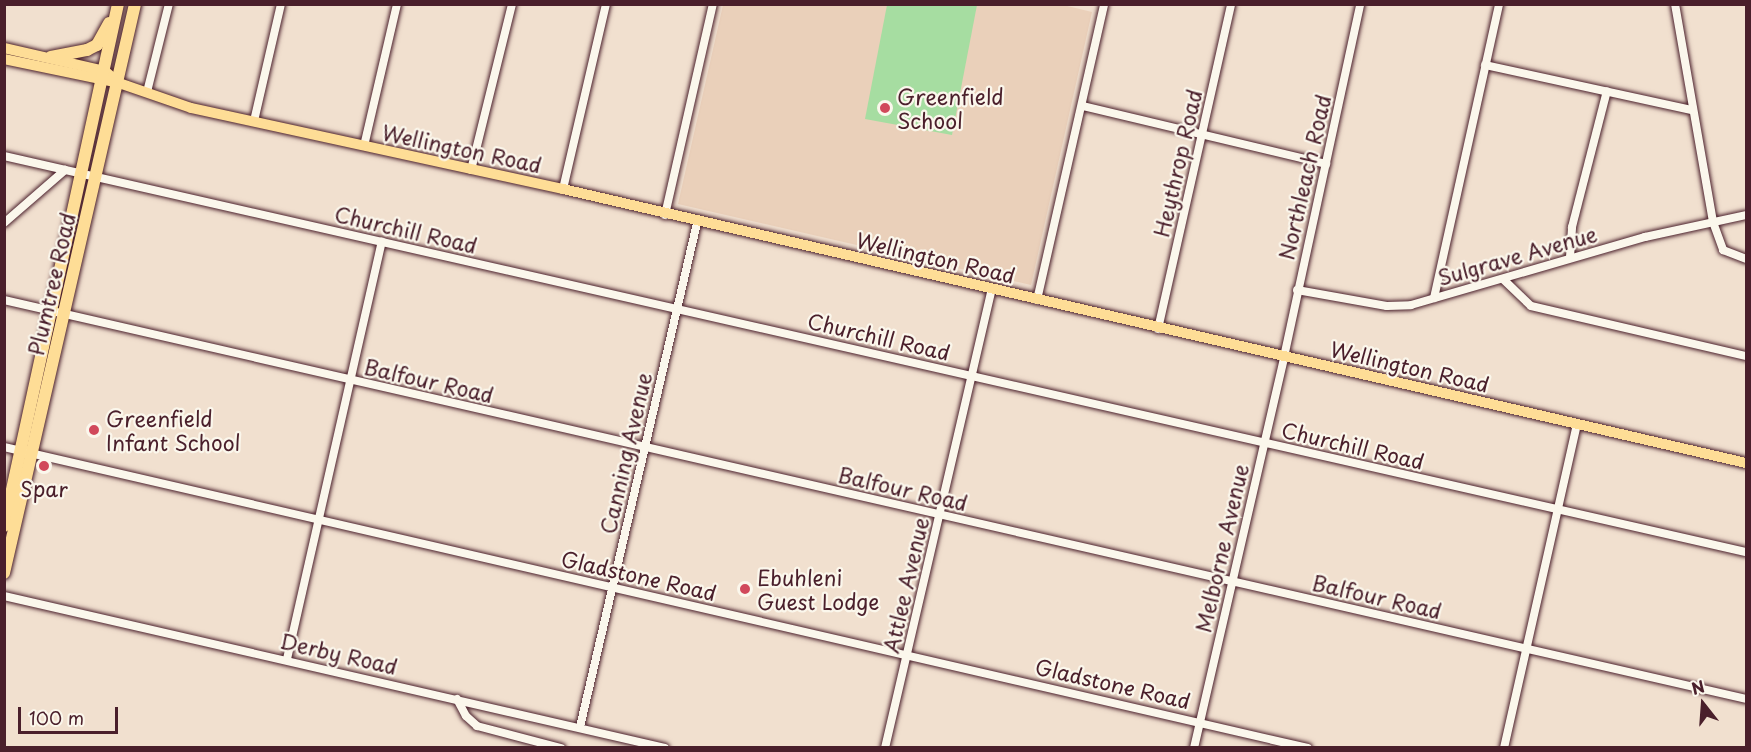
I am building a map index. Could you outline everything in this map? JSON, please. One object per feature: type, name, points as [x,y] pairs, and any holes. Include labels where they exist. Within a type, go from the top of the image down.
[{"type":"highway","points":[[51,57],[75,55],[97,45],[118,4]]},
{"type":"highway","name":"Plumtree Road","points":[[4,573],[118,4]]},
{"type":"highway","name":"Plumtree Road","points":[[57,312],[97,175],[135,4]]},
{"type":"highway","name":"Plumtree Road","points":[[4,526],[27,453]]},
{"type":"main road","points":[[4,48],[51,57],[103,77]]},
{"type":"main road","points":[[4,59],[103,77]]},
{"type":"main road","name":"Wellington Road","points":[[103,77],[191,108],[563,189],[991,291],[1746,463]]},
{"type":"street","points":[[147,92],[169,4]]},
{"type":"street","points":[[254,121],[281,4]]},
{"type":"street","points":[[364,146],[397,4]]},
{"type":"street","points":[[471,170],[512,4]]},
{"type":"street","points":[[563,189],[606,4]]},
{"type":"street","points":[[665,215],[713,4]]},
{"type":"street","points":[[1037,300],[1083,106],[1104,4]]},
{"type":"street","name":"Heythrop Road","points":[[1158,329],[1231,4]]},
{"type":"street","name":"Northleach Road","points":[[1284,357],[1360,4]]},
{"type":"street","points":[[1434,298],[1498,4]]},
{"type":"street","points":[[1675,4],[1713,222],[1723,250],[1746,259]]},
{"type":"street","points":[[1485,64],[1692,110]]},
{"type":"street","points":[[1570,257],[1572,227],[1607,91]]},
{"type":"street","points":[[1083,106],[1326,164]]},
{"type":"street","name":"Churchill Road","points":[[4,156],[84,172],[382,242],[1746,552]]},
{"type":"street","points":[[4,223],[65,170]]},
{"type":"street","name":"Sulgrave Avenue","points":[[1297,290],[1387,306],[1411,305],[1504,280],[1570,257],[1746,215]]},
{"type":"street","name":"Canning Avenue","points":[[580,727],[697,222]]},
{"type":"street","points":[[287,659],[382,242]]},
{"type":"street","points":[[1504,280],[1531,306],[1746,357]]},
{"type":"street","name":"Attlee Avenue","points":[[885,747],[991,291]]},
{"type":"street","name":"Balfour Road","points":[[4,300],[1746,699]]},
{"type":"street","name":"Melborne Avenue","points":[[1194,747],[1284,357]]},
{"type":"street","points":[[1504,747],[1577,424]]},
{"type":"street","name":"Gladstone Road","points":[[4,447],[1308,747]]},
{"type":"street","name":"Derby Road","points":[[4,596],[665,747]]},
{"type":"street","points":[[457,699],[466,716],[477,726],[561,747]]},
{"type":"shaded area","name":"Greenfield School","points":[[1059,4],[1092,12],[1031,285],[678,204],[723,5]]},
{"type":"green space","points":[[887,5],[977,5],[952,135],[865,119]]},
{"type":"place","name":"Greenfield School","points":[[885,108]]},
{"type":"place","name":"Greenfield Infant School","points":[[94,430]]},
{"type":"place","name":"Spar","points":[[44,466]]},
{"type":"place","name":"Ebuhleni Guest Lodge","points":[[745,589]]}]
